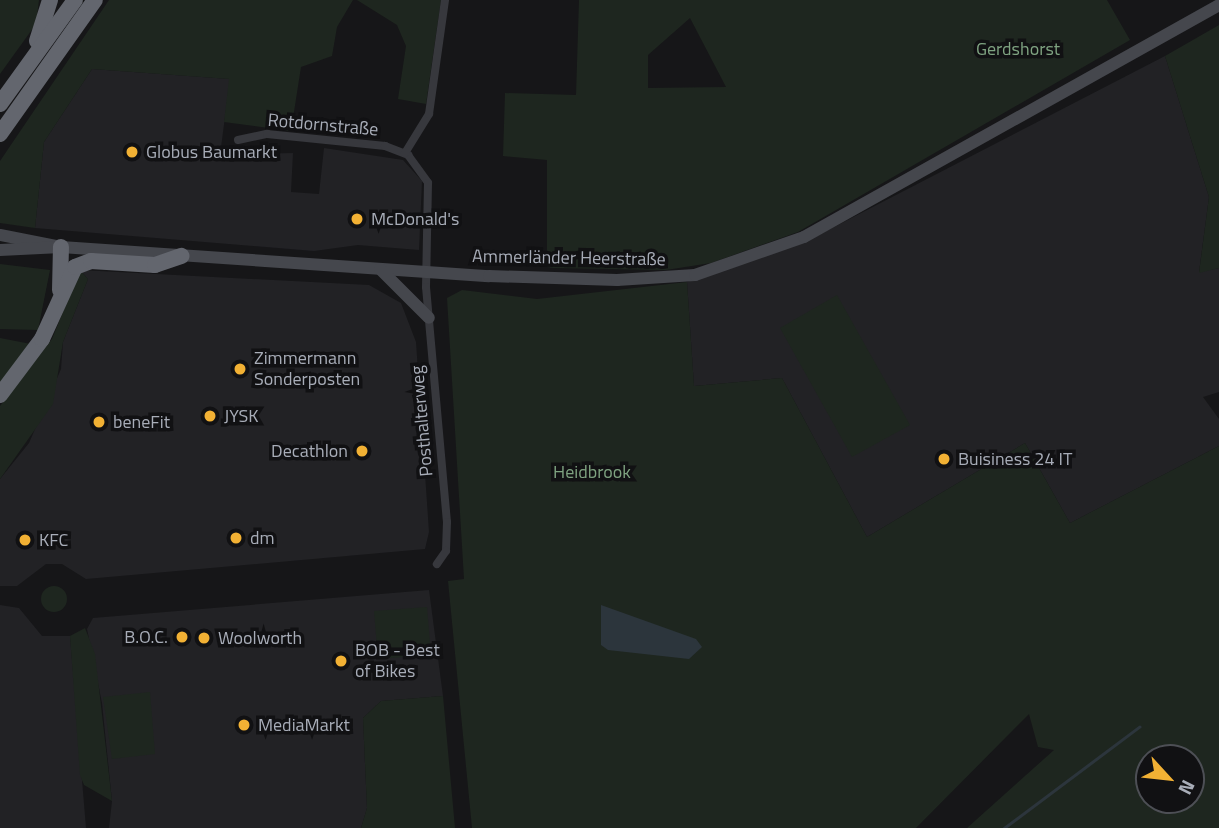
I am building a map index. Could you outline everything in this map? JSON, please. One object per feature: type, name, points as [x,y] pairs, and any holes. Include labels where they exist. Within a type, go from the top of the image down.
[{"type":"highway","points":[[21,75],[50,0]]},
{"type":"highway","points":[[0,104],[75,0]]},
{"type":"highway","points":[[0,134],[95,0]]},
{"type":"highway","points":[[59,299],[61,247]]},
{"type":"highway","points":[[0,395],[42,339],[59,299],[82,263],[155,265],[181,256]]},
{"type":"street","points":[[405,153],[429,114],[445,0]]},
{"type":"street","name":"Ammerländer Heerstraße","points":[[0,235],[61,247],[426,272],[643,280],[743,263],[804,237],[1219,5]]},
{"type":"street","name":"Rotdornstraße","points":[[238,140],[267,134],[405,153]]},
{"type":"street","name":"Posthalterweg","points":[[405,153],[430,191],[426,272],[447,522],[446,551],[437,564]]},
{"type":"street","name":"Ammerländer Heerstraße","points":[[0,250],[61,247]]},
{"type":"street","points":[[380,269],[429,318]]},
{"type":"shaded area","points":[[1165,56],[1209,197],[1199,272],[1219,268],[1219,392],[1203,397],[1219,419],[1219,446],[1070,523],[1025,443],[867,537],[782,378],[694,386],[687,282],[805,242]]},
{"type":"shaded area","points":[[92,69],[230,79],[220,155],[293,153],[291,192],[319,194],[324,148],[403,160],[422,181],[419,250],[358,245],[314,251],[35,228],[44,142]]},
{"type":"shaded area","points":[[80,270],[369,285],[401,303],[416,342],[429,532],[425,549],[86,579],[62,564],[46,564],[17,586],[0,586],[0,479],[29,443],[61,369],[63,342],[88,279]]},
{"type":"shaded area","points":[[429,590],[443,696],[381,701],[363,718],[367,808],[361,828],[109,828],[112,801],[102,703],[87,629],[93,618]]},
{"type":"shaded area","points":[[0,605],[19,608],[42,636],[70,636],[86,828],[0,828]]},
{"type":"shaded area","points":[[601,605],[696,639],[702,647],[689,659],[608,650],[601,645]]},
{"type":"green space","points":[[0,0],[39,0],[36,24],[0,74]]},
{"type":"green space","points":[[109,0],[353,0],[337,27],[332,56],[301,67],[291,131],[224,122],[229,79],[92,69],[44,142],[35,228],[0,223],[0,161]]},
{"type":"green space","points":[[357,0],[441,0],[426,104],[398,99],[406,46],[397,25]]},
{"type":"green space","name":"Gerdshorst","points":[[579,0],[1107,0],[1130,40],[798,232],[711,263],[666,270],[547,267],[547,160],[503,156],[505,93],[576,95]],"holes":[[[690,18],[726,87],[648,88],[648,55]]]},
{"type":"green space","points":[[1219,25],[1219,268],[1199,273],[1209,197],[1165,56]]},
{"type":"green space","points":[[0,264],[50,270],[38,330],[0,329]]},
{"type":"green space","points":[[80,270],[88,279],[63,342],[53,404],[0,479],[0,406],[52,339]]},
{"type":"green space","name":"Heidbrook","points":[[687,282],[694,386],[782,378],[867,537],[1025,443],[1070,523],[1219,446],[1219,828],[967,828],[1054,750],[1038,747],[1029,714],[916,828],[472,828],[448,581],[464,579],[447,298],[462,290],[537,299]]},
{"type":"green space","points":[[837,295],[910,425],[852,457],[780,328]]},
{"type":"green space","points":[[0,338],[31,344],[0,386]]},
{"type":"green space","points":[[54,586],[63,590],[67,599],[63,608],[54,612],[45,608],[41,599],[45,590]]},
{"type":"green space","points":[[427,607],[431,655],[378,659],[374,611]]},
{"type":"green space","points":[[85,628],[95,654],[112,801],[84,785],[80,775],[70,636]]},
{"type":"green space","points":[[150,692],[155,754],[112,759],[103,697]]},
{"type":"green space","points":[[443,696],[455,828],[361,828],[367,808],[363,718],[381,701]]},
{"type":"waterway","points":[[1004,828],[1139,727]]},
{"type":"place","name":"Globus Baumarkt","points":[[132,152]]},
{"type":"place","name":"McDonald's","points":[[357,219]]},
{"type":"place","name":"Zimmermann Sonderposten","points":[[240,369]]},
{"type":"place","name":"JYSK","points":[[210,416]]},
{"type":"place","name":"beneFit","points":[[99,422]]},
{"type":"place","name":"Decathlon","points":[[362,451]]},
{"type":"place","name":"Buisiness 24 IT","points":[[944,459]]},
{"type":"place","name":"dm","points":[[236,538]]},
{"type":"place","name":"KFC","points":[[25,540]]},
{"type":"place","name":"B.O.C.","points":[[182,637]]},
{"type":"place","name":"Woolworth","points":[[204,638]]},
{"type":"place","name":"BOB - Best of Bikes","points":[[341,661]]},
{"type":"place","name":"MediaMarkt","points":[[244,725]]}]
